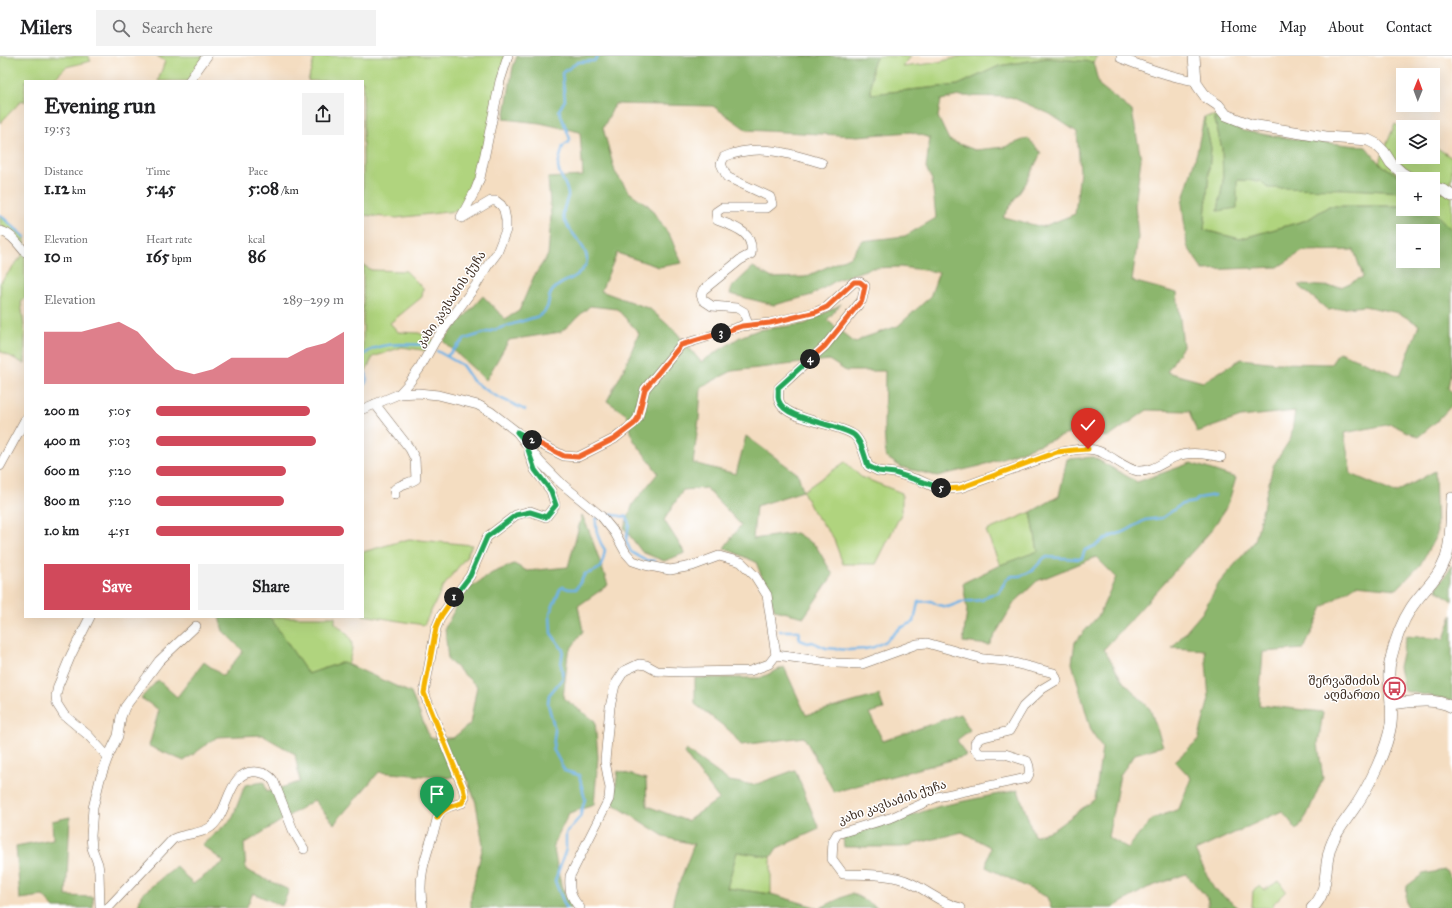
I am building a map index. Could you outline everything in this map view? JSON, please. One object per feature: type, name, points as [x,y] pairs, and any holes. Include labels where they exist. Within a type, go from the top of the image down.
[{"type":"street","points":[[190,80],[207,56]]},
{"type":"street","name":"კახი კავსაძის ქუჩა","points":[[399,394],[416,373],[435,341],[476,285],[497,253],[506,230],[504,210],[501,204],[496,201],[491,201],[470,214],[462,218],[461,217],[480,178],[500,81],[508,56]]},
{"type":"street","points":[[1121,56],[1121,58],[1148,70],[1196,81]]},
{"type":"street","points":[[1194,56],[1196,81],[1206,97],[1218,105],[1226,115],[1251,125],[1326,136],[1368,140],[1376,144],[1384,152],[1391,163],[1401,172]]},
{"type":"street","points":[[742,326],[747,322],[744,312],[737,308],[712,306],[702,300],[703,290],[740,260],[751,254],[752,245],[746,234],[734,226],[717,220],[716,212],[722,208],[767,208],[772,204],[770,196],[727,177],[720,164],[724,157],[737,151],[762,150],[783,151],[822,162]]},
{"type":"street","points":[[1440,189],[1452,196]]},
{"type":"street","points":[[0,232],[5,232],[16,241],[24,251]]},
{"type":"street","name":"კახი კავსაძის ქუჩა","points":[[517,432],[564,456],[578,457],[614,439],[634,424],[638,418],[645,389],[681,345],[742,326],[770,323],[816,312],[827,307],[854,282],[860,282],[865,286],[862,300],[825,346],[778,388],[779,401],[785,408],[804,419],[830,424],[854,435],[860,443],[868,466],[878,471],[895,473],[919,480],[932,486],[947,489],[960,488],[1057,452],[1074,450],[1088,449],[1102,453],[1127,467],[1138,471],[1149,470],[1175,457],[1185,454],[1201,454],[1221,457]]},
{"type":"street","name":"კახი კავსაძის ქუჩა","points":[[364,409],[399,394],[418,393],[438,395],[478,405],[495,414],[517,432],[540,462],[562,484],[601,516],[615,533],[626,553],[633,561],[670,570],[692,566],[719,556],[741,562],[755,576],[767,595],[776,655],[836,663],[862,664],[916,644],[927,643],[983,659],[1006,661],[1054,673],[1057,680],[1042,689],[1023,707],[1009,731],[980,738],[975,743],[975,749],[980,754],[1005,754],[1026,761],[1030,767],[1027,778],[937,797],[893,817],[837,834],[833,840],[832,859],[843,874],[888,876],[909,882],[950,906],[961,908]]},
{"type":"street","points":[[374,404],[403,440],[415,459],[416,479],[412,483],[397,486],[394,490],[395,495]]},
{"type":"street","points":[[0,466],[24,422]]},
{"type":"street","name":"კახი კავსაძის ქუჩა","points":[[423,908],[421,890],[423,863],[437,818],[441,811],[447,807],[462,803],[465,797],[463,788],[424,693],[436,628],[441,616],[470,576],[487,537],[516,515],[530,512],[546,517],[556,505],[551,491],[535,470],[525,441]]},
{"type":"street","points":[[1312,908],[1318,903],[1324,891],[1328,857],[1332,843],[1367,785],[1384,749],[1391,723],[1389,672],[1390,659],[1406,618],[1412,607],[1434,580],[1442,568],[1446,558],[1450,533],[1452,498]]},
{"type":"street","points":[[89,618],[70,655],[58,686],[56,696],[57,704],[64,715],[88,735],[108,757]]},
{"type":"street","points":[[100,908],[99,871],[92,848],[91,836],[96,795],[108,757],[118,736],[124,707],[159,661],[196,626]]},
{"type":"street","points":[[580,908],[572,898],[569,886],[570,876],[609,799],[610,788],[605,761],[610,707],[615,685],[624,670],[639,664],[657,671],[670,672],[750,672],[769,664],[776,655]]},
{"type":"street","points":[[1391,704],[1431,701],[1446,704],[1452,707]]},
{"type":"street","points":[[108,908],[173,838],[180,835],[206,831],[212,826],[224,809],[236,780],[253,772],[263,773],[271,777],[293,830],[304,849]]},
{"type":"green space","points":[[0,56],[88,56],[91,61],[66,67],[53,80],[24,80],[24,101],[22,100],[0,123]]},
{"type":"green space","points":[[157,56],[207,56],[190,80],[158,80],[165,61]]},
{"type":"green space","points":[[306,56],[508,56],[485,156],[464,210],[396,218],[364,215],[364,80],[308,80],[314,59]]},
{"type":"green space","points":[[517,56],[877,56],[872,67],[871,94],[958,85],[999,66],[1047,58],[1093,62],[1099,85],[1132,111],[1141,159],[1135,205],[1138,237],[1132,281],[1177,293],[1183,346],[1167,372],[1203,382],[1241,359],[1277,363],[1331,364],[1339,352],[1400,376],[1419,325],[1399,313],[1364,306],[1328,310],[1298,285],[1341,287],[1363,277],[1354,250],[1303,251],[1278,267],[1203,270],[1187,246],[1182,203],[1197,152],[1204,117],[1211,148],[1204,230],[1240,239],[1307,220],[1329,206],[1396,206],[1396,216],[1438,216],[1452,230],[1452,366],[1448,388],[1452,392],[1452,405],[1436,422],[1418,437],[1391,424],[1344,433],[1351,474],[1395,493],[1435,471],[1437,534],[1420,565],[1397,589],[1356,585],[1323,607],[1304,649],[1263,652],[1259,705],[1323,712],[1318,744],[1323,778],[1307,815],[1297,830],[1282,811],[1195,851],[1214,889],[1239,908],[1207,908],[1209,900],[1186,874],[1147,888],[1112,908],[1051,908],[1047,897],[986,867],[990,847],[962,832],[902,847],[844,847],[843,838],[940,806],[1018,790],[1034,836],[1053,830],[1095,799],[1102,748],[1091,730],[1072,663],[1075,642],[1099,615],[1116,577],[1096,557],[1037,581],[1014,603],[989,645],[963,642],[967,610],[963,583],[1000,565],[1038,551],[1031,512],[1059,496],[1067,459],[1093,457],[1137,482],[1191,463],[1236,478],[1227,507],[1210,532],[1104,649],[1122,680],[1150,709],[1163,746],[1135,754],[1120,775],[1108,837],[1128,848],[1152,819],[1179,809],[1191,778],[1175,761],[1198,740],[1209,699],[1205,650],[1172,648],[1202,613],[1219,583],[1255,541],[1273,466],[1291,438],[1295,411],[1241,417],[1197,432],[1189,411],[1147,410],[1109,437],[1071,433],[980,466],[937,476],[901,467],[886,457],[884,429],[885,371],[846,371],[829,360],[732,371],[701,387],[699,419],[693,463],[736,474],[746,436],[798,474],[803,491],[756,506],[753,539],[796,533],[816,546],[833,575],[804,617],[775,610],[756,562],[724,548],[741,525],[706,488],[683,490],[664,520],[685,553],[664,561],[642,552],[624,528],[633,504],[658,473],[633,439],[627,415],[607,401],[623,371],[639,333],[617,309],[590,306],[561,332],[509,340],[486,380],[443,341],[483,296],[505,319],[519,311],[534,276],[548,255],[551,217],[548,178],[583,176],[580,132],[540,123],[504,119],[513,67]],"holes":[[[959,96],[1011,97],[1050,114],[1077,132],[1080,171],[1075,214],[1042,227],[1003,217],[1026,183],[1041,153],[1028,138],[1005,147],[975,150],[949,140],[938,117],[941,100]],[[615,104],[713,106],[747,130],[857,136],[911,132],[930,138],[926,168],[932,180],[936,218],[905,236],[862,241],[851,256],[805,277],[772,278],[753,267],[732,287],[730,294],[774,305],[812,295],[837,280],[871,268],[900,267],[939,272],[930,297],[898,326],[863,338],[855,343],[827,320],[841,304],[805,324],[758,330],[740,337],[701,362],[676,332],[650,309],[601,291],[617,253],[659,267],[682,263],[670,236],[649,206],[629,192],[615,172],[603,128]]]},
{"type":"green space","points":[[877,56],[911,56],[903,67],[934,63],[963,56],[1097,56],[1093,62],[1047,58],[999,66],[958,85],[871,94],[872,67]]},
{"type":"green space","points":[[1214,116],[1222,149],[1223,182],[1218,211],[1236,180],[1396,192],[1396,206],[1329,206],[1307,220],[1240,239],[1204,230],[1211,148],[1204,117]]},
{"type":"green space","points":[[1214,116],[1244,131],[1280,137],[1366,147],[1379,163],[1396,174],[1396,192],[1346,189],[1268,188],[1261,181],[1237,180],[1237,208],[1218,211],[1223,182],[1222,149]]},
{"type":"green space","points":[[1395,124],[1396,164],[1440,164],[1440,150],[1452,158],[1452,179],[1450,180],[1452,182],[1452,230],[1438,216],[1440,216],[1440,172],[1396,172],[1396,174],[1379,163]]},
{"type":"green space","points":[[0,215],[24,236],[24,251],[0,226]]},
{"type":"green space","points":[[24,253],[24,299],[21,301],[24,326],[24,363],[0,351],[0,283]]},
{"type":"green space","points":[[364,266],[371,270],[406,271],[423,288],[422,297],[390,323],[398,332],[419,333],[435,341],[429,351],[402,347],[373,357],[364,374]]},
{"type":"green space","points":[[845,462],[861,477],[902,493],[902,512],[876,564],[843,564],[833,537],[813,512],[803,491]]},
{"type":"green space","points":[[1031,512],[1038,552],[1000,565],[986,531]]},
{"type":"green space","points":[[582,515],[590,533],[608,585],[578,606],[583,631],[568,653],[563,698],[595,721],[598,757],[594,805],[569,813],[553,845],[561,885],[571,908],[471,908],[471,895],[483,846],[476,803],[465,773],[447,778],[379,772],[334,824],[314,800],[244,844],[246,870],[289,890],[282,906],[253,893],[246,908],[138,908],[141,895],[176,866],[193,884],[224,862],[202,845],[232,819],[245,785],[264,782],[267,792],[300,782],[295,754],[262,735],[217,737],[184,761],[149,746],[159,710],[141,698],[158,680],[177,697],[204,662],[223,676],[243,651],[223,631],[219,618],[271,618],[308,674],[343,662],[411,693],[430,738],[453,738],[470,724],[477,686],[448,660],[445,628],[464,592],[492,573],[514,564],[527,571],[568,567]]},
{"type":"green space","points":[[409,539],[472,545],[466,557],[443,587],[424,625],[364,615],[364,552]]},
{"type":"green space","points":[[1452,565],[1452,601],[1436,589]]},
{"type":"green space","points":[[1452,615],[1452,700],[1404,691],[1399,667],[1406,636],[1444,639]]},
{"type":"green space","points":[[273,618],[335,618],[335,623],[346,633],[351,641],[352,651],[348,665],[343,662],[308,674],[271,620]]},
{"type":"green space","points":[[784,667],[806,715],[879,695],[884,709],[869,713],[883,741],[960,714],[970,730],[957,740],[966,756],[834,792],[804,737],[741,745],[730,731],[695,704],[695,678],[760,678]]},
{"type":"green space","points":[[686,750],[729,781],[754,785],[795,770],[819,829],[777,848],[771,857],[737,852],[727,888],[771,894],[819,908],[672,908],[674,897],[694,844],[667,838],[613,804],[618,771],[646,779],[647,806],[687,821],[719,799],[684,753]]},
{"type":"green space","points":[[70,817],[66,896],[93,897],[93,908],[54,908],[43,896],[20,899],[16,846],[53,839],[52,821]]},
{"type":"green space","points":[[737,851],[771,857],[771,894],[727,888]]},
{"type":"green space","points":[[1445,870],[1452,879],[1452,908],[1408,908],[1406,899],[1407,886],[1423,874]]},
{"type":"green space","points":[[1279,881],[1286,891],[1274,903],[1272,908],[1252,908],[1253,891],[1260,886],[1264,890]]},
{"type":"green space","points":[[852,893],[878,908],[820,908]]},
{"type":"waterway","points":[[447,356],[465,339],[539,316],[544,313],[548,306],[552,291],[559,285],[580,273],[586,264],[586,253],[566,224],[563,216],[563,210],[568,193],[558,165],[563,146],[569,142],[570,139],[559,110],[565,100],[562,73],[578,62],[594,61],[598,56]]},
{"type":"waterway","points":[[0,215],[24,236]]},
{"type":"waterway","points":[[364,355],[376,348],[392,344],[425,345]]},
{"type":"waterway","points":[[437,351],[462,365],[473,381],[492,394],[525,410]]},
{"type":"waterway","points":[[364,370],[367,378],[364,386]]},
{"type":"waterway","points":[[780,631],[798,631],[800,640],[808,643],[812,642],[826,648],[849,650],[874,647],[886,641],[900,628],[914,622],[918,602],[931,601],[938,605],[948,607],[961,602],[982,600],[989,595],[998,593],[1007,579],[1012,576],[1020,576],[1032,571],[1045,557],[1082,558],[1085,550],[1097,545],[1104,539],[1126,531],[1145,520],[1162,518],[1182,504],[1195,502],[1199,498],[1215,495]]},
{"type":"waterway","points":[[566,908],[555,881],[566,849],[566,833],[580,817],[585,799],[579,775],[565,771],[553,749],[555,730],[548,704],[549,695],[563,678],[561,665],[563,650],[551,633],[550,613],[560,589],[563,587],[576,589],[585,574],[595,571],[602,564],[605,550],[600,543],[596,528],[596,519],[607,514],[627,517],[629,524],[626,541],[631,552],[645,560],[655,561]]},
{"type":"place","name":"შერვაშიძის აღმართი","points":[[1395,688]]},
{"type":"route","points":[[437,818],[441,811],[447,807],[462,803],[465,797],[463,788],[424,693],[436,628],[441,616],[470,576],[487,537],[516,515],[530,512],[546,517],[556,505],[551,491],[535,470],[525,441],[517,432],[564,456],[578,457],[614,439],[634,424],[638,418],[645,389],[681,345],[742,326],[770,323],[816,312],[827,307],[854,282],[860,282],[865,286],[862,300],[825,346],[778,388],[779,401],[785,408],[804,419],[830,424],[854,435],[860,443],[868,466],[878,471],[895,473],[919,480],[932,486],[947,489],[960,488],[1057,452],[1088,449]]}]
